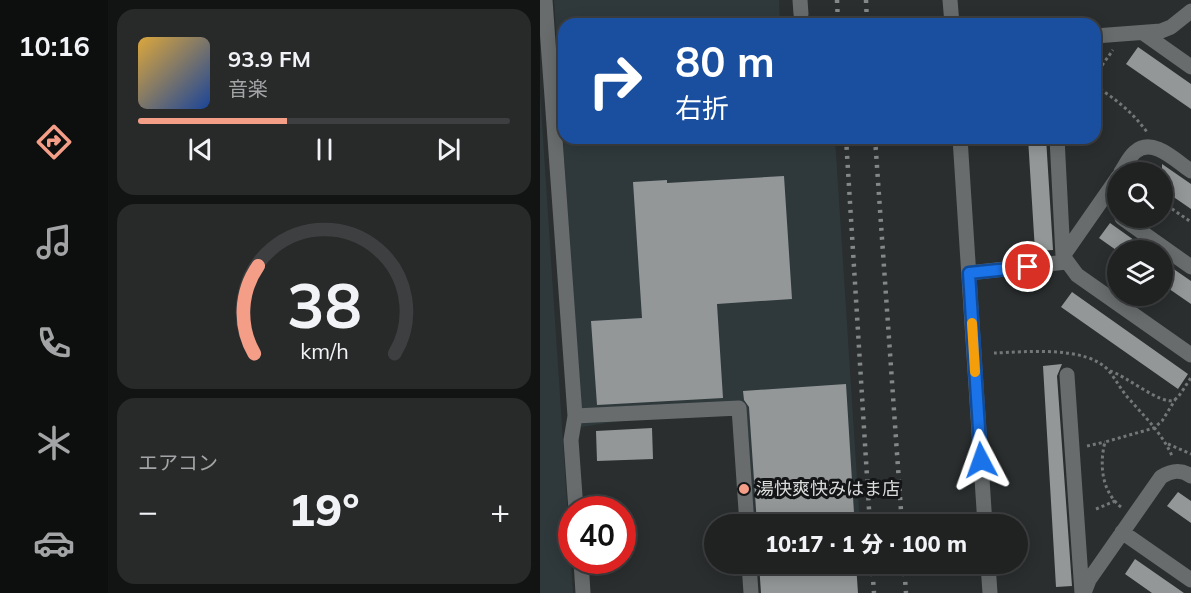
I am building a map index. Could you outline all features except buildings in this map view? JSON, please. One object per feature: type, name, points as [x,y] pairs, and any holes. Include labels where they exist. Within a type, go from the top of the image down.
[{"type":"street","points":[[545,0],[575,416],[571,440],[575,496]]},
{"type":"street","points":[[950,0],[952,18]]},
{"type":"street","points":[[1101,36],[1143,33],[1171,27],[1191,11]]},
{"type":"street","points":[[1143,33],[1191,67]]},
{"type":"street","points":[[960,144],[984,514]]},
{"type":"street","points":[[1057,144],[1065,259],[1077,275],[1191,355]]},
{"type":"street","points":[[1128,162],[1135,152],[1149,147],[1158,149],[1191,171]]},
{"type":"street","points":[[1065,259],[1107,192]]},
{"type":"street","points":[[1100,202],[1107,207]]},
{"type":"street","points":[[1136,228],[1191,267]]},
{"type":"street","points":[[969,273],[1065,259]]},
{"type":"street","points":[[1067,375],[1083,593]]},
{"type":"street","points":[[575,416],[739,408],[746,514]]},
{"type":"street","points":[[1083,593],[1089,580],[1161,477],[1169,472],[1184,473]]},
{"type":"street","points":[[1122,532],[1191,580]]},
{"type":"street","points":[[581,574],[583,593]]},
{"type":"street","points":[[750,574],[751,593]]},
{"type":"street","points":[[989,574],[990,593]]},
{"type":"path","points":[[1101,67],[1113,50]]},
{"type":"path","points":[[1101,89],[1134,116],[1146,131],[1149,147]]},
{"type":"path","points":[[1173,210],[1191,222]]},
{"type":"path","points":[[994,353],[1049,351],[1084,357],[1097,362],[1109,371],[1126,396],[1166,443],[1184,473]]},
{"type":"path","points":[[1109,371],[1120,374],[1160,399],[1175,400]]},
{"type":"path","points":[[1087,446],[1154,428],[1162,421],[1191,378]]},
{"type":"path","points":[[1105,442],[1102,454],[1104,479],[1114,501],[1134,516]]},
{"type":"path","points":[[1166,443],[1191,454]]},
{"type":"path","points":[[1096,509],[1114,501]]},
{"type":"shaded area","points":[[554,0],[779,0],[780,18],[558,18],[558,63]]},
{"type":"shaded area","points":[[540,93],[567,496],[558,496],[558,574],[572,574],[573,593],[540,593]]},
{"type":"shaded area","points":[[563,144],[835,144],[859,514],[749,514],[744,402],[581,427]]},
{"type":"railway","points":[[837,0],[838,18]]},
{"type":"railway","points":[[866,0],[867,18]]},
{"type":"railway","points":[[846,144],[869,514]]},
{"type":"railway","points":[[875,144],[901,514]]},
{"type":"railway","points":[[873,574],[874,593]]},
{"type":"railway","points":[[905,574],[906,593]]},
{"type":"slow traffic","points":[[972,323],[975,372]]},
{"type":"place","name":"湯快爽快みはま店","points":[[744,489]]},
{"type":"route","points":[[981,460],[969,273],[1028,267]]}]
